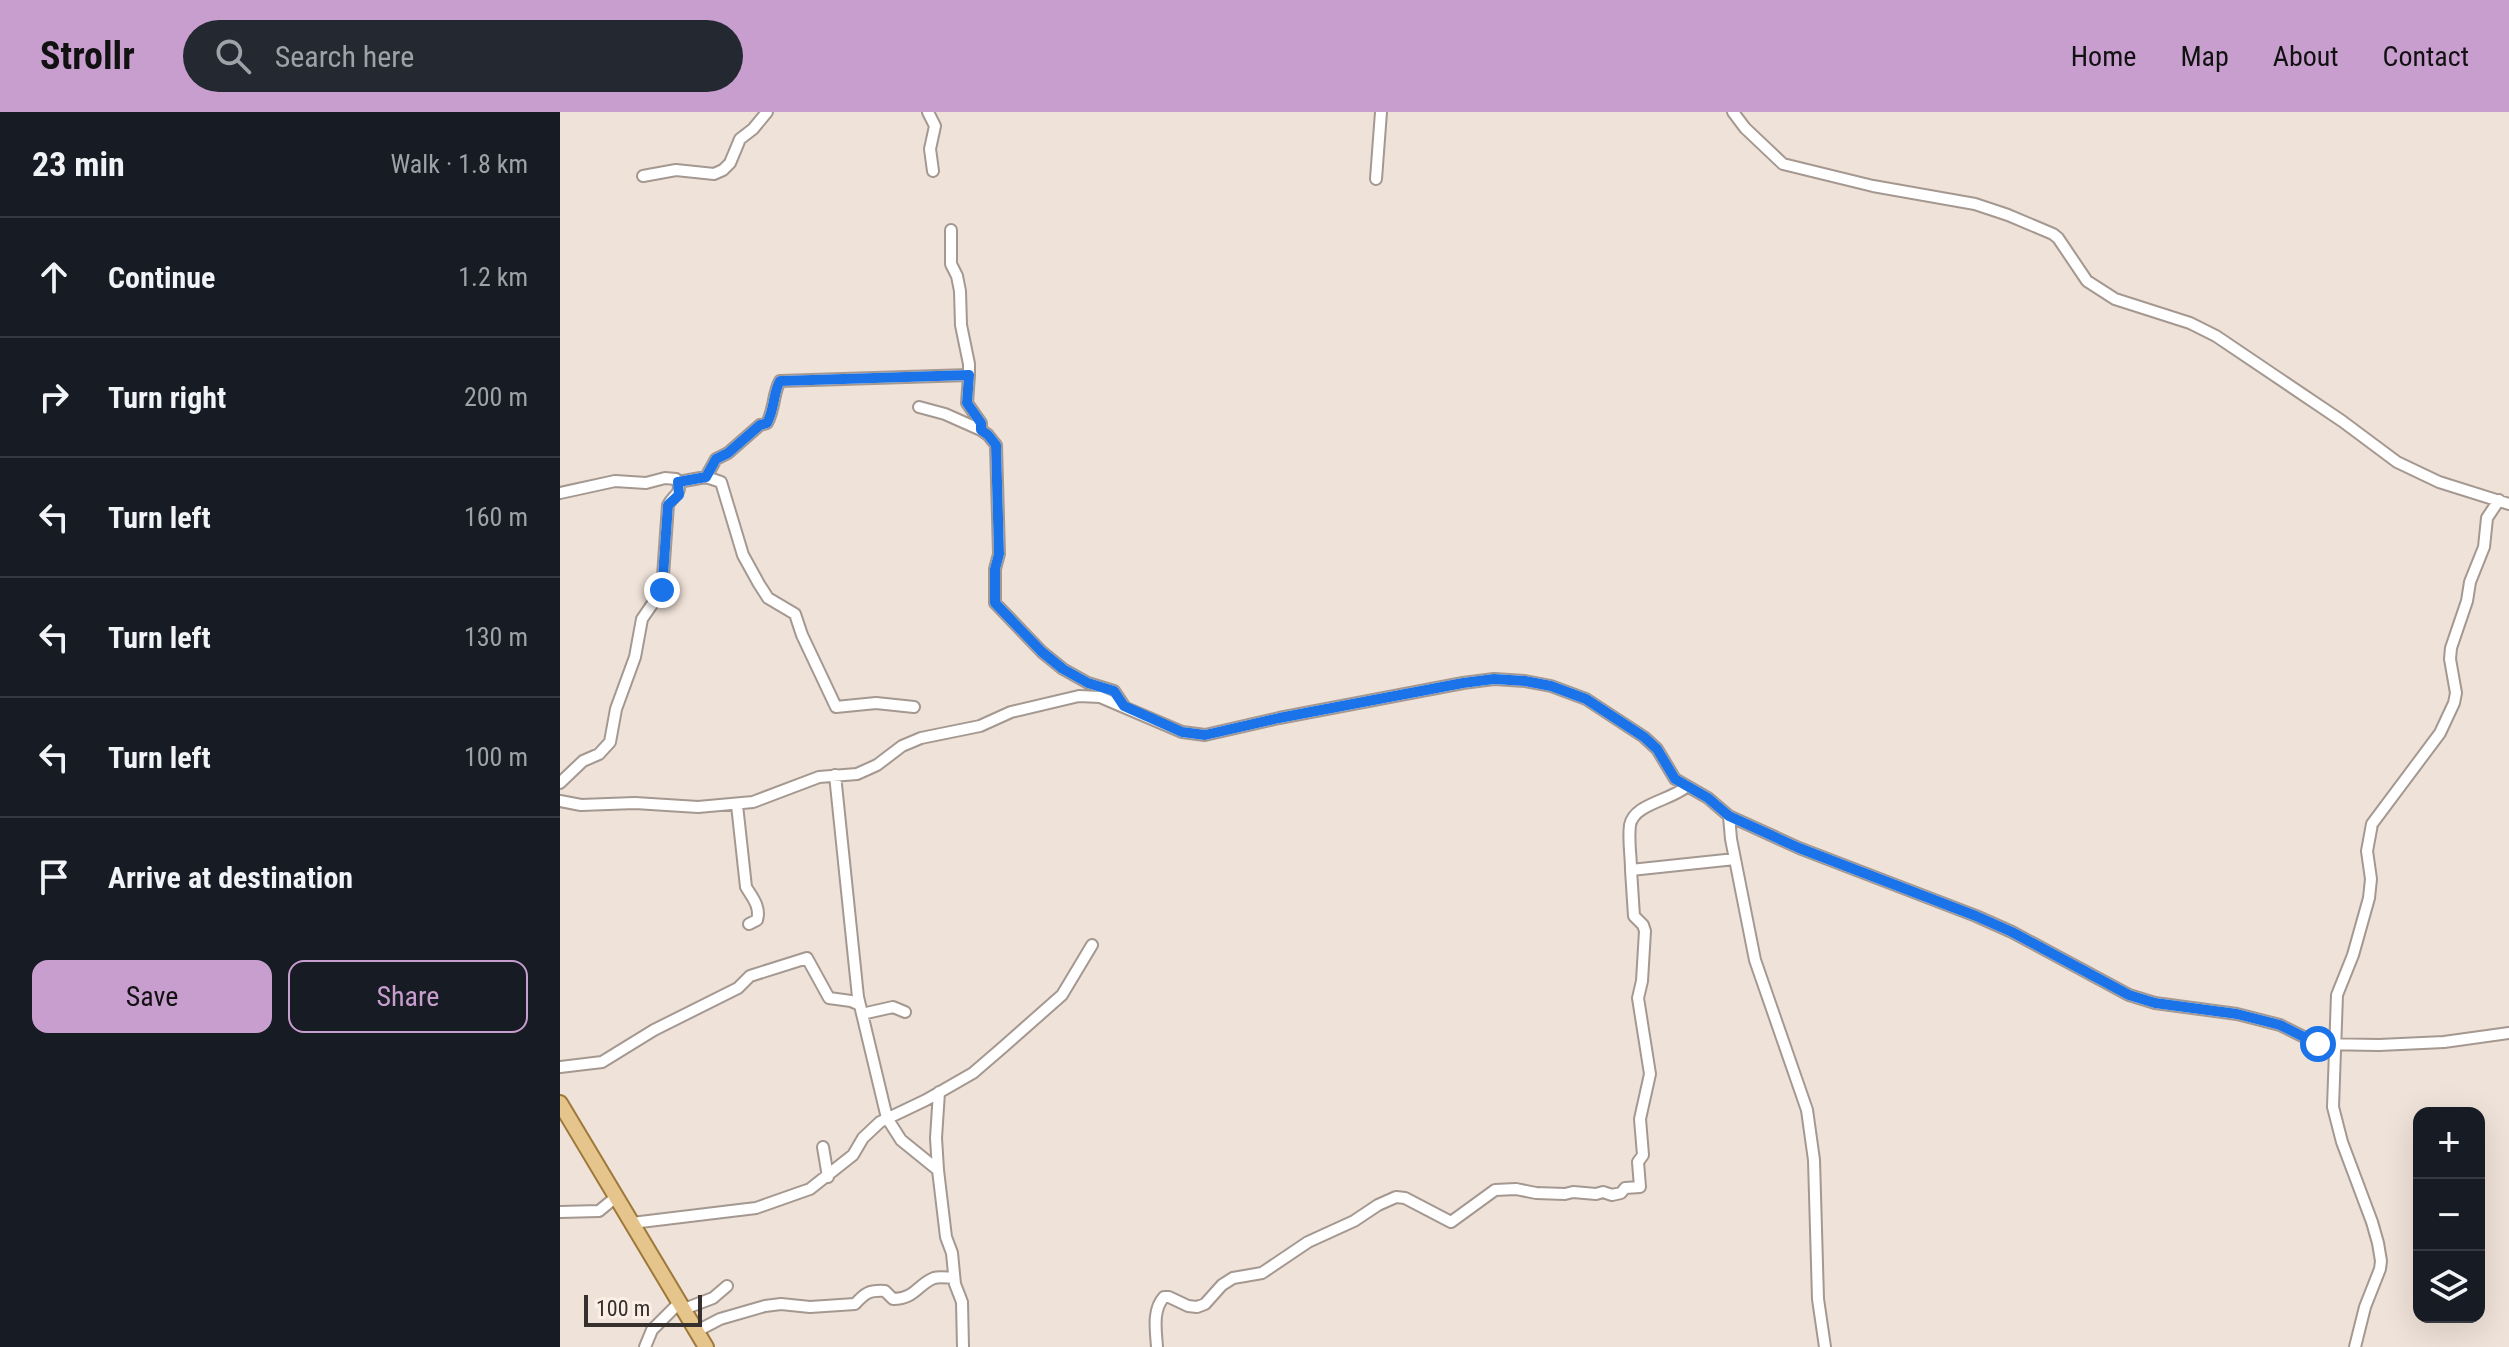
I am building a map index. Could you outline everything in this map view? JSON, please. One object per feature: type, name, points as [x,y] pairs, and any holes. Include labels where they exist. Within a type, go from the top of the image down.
[{"type":"main road","points":[[560,1103],[706,1347]]},
{"type":"street","points":[[643,176],[676,170],[714,174],[723,170],[730,163],[740,139],[767,112]]},
{"type":"street","points":[[928,112],[935,126],[930,149],[933,171]]},
{"type":"street","points":[[1376,179],[1381,112]]},
{"type":"street","points":[[1733,112],[1745,128],[1783,164],[1873,186],[1975,204],[2053,234],[2087,281],[2115,299],[2190,323],[2216,336],[2397,462],[2439,482],[2504,502],[2487,518],[2484,547],[2470,582],[2451,648],[2456,693],[2450,715],[2372,824],[2367,851],[2371,879],[2369,898],[2353,955],[2337,995],[2333,1095],[2336,1123],[2372,1222],[2381,1261],[2355,1347]]},
{"type":"street","points":[[951,230],[951,264],[957,276],[961,325],[969,364],[967,403],[981,423],[981,430]]},
{"type":"street","points":[[706,477],[716,459],[728,453],[760,425],[767,423],[775,409],[780,381],[969,375]]},
{"type":"street","points":[[919,407],[945,414],[981,430],[996,445],[999,554],[995,569],[995,603],[1042,652],[1063,669],[1088,683],[1114,691],[1124,706]]},
{"type":"street","points":[[560,493],[615,481],[646,483],[665,478],[678,482],[706,477],[721,482],[743,555],[768,598],[795,614],[836,707],[876,703],[914,707]]},
{"type":"street","points":[[560,783],[583,761],[599,754],[610,742],[616,709],[635,657],[642,619],[662,590],[668,505],[679,495],[678,482]]},
{"type":"street","points":[[560,801],[581,805],[635,803],[698,807],[753,802],[819,777],[857,774],[921,738],[980,726],[1011,712],[1079,696],[1100,697],[1182,732],[1205,735],[1463,683],[1494,679],[1525,681],[1551,686],[1586,699],[1615,716],[1657,749],[1675,779],[1708,798],[1729,816],[1799,848],[2012,932],[2129,995],[2155,1003],[2237,1014],[2280,1025],[2318,1044],[2444,1042],[2509,1033]]},
{"type":"street","points":[[835,775],[850,933],[861,1009],[887,1118],[901,1140],[938,1170]]},
{"type":"street","points":[[1157,1347],[1156,1314],[1164,1297],[1188,1306],[1205,1304],[1233,1278],[1262,1273],[1308,1242],[1396,1197],[1405,1198],[1451,1222],[1495,1190],[1565,1194],[1603,1192],[1612,1195],[1621,1193],[1625,1188],[1640,1187],[1638,1162],[1643,1155],[1640,1119],[1650,1074],[1638,998],[1645,931],[1632,908],[1630,822],[1636,811],[1686,787]]},
{"type":"street","points":[[737,805],[746,887],[759,914],[757,920],[749,924]]},
{"type":"street","points":[[1729,816],[1755,960],[1807,1110],[1814,1160],[1818,1299],[1825,1347]]},
{"type":"street","points":[[1631,870],[1735,859]]},
{"type":"street","points":[[632,1223],[756,1208],[810,1189],[853,1155],[863,1138],[887,1118],[973,1073],[1062,995],[1092,945]]},
{"type":"street","points":[[560,1067],[602,1062],[654,1030],[738,988],[750,976],[807,958],[829,998],[851,1001],[861,1009],[893,1007],[905,1012]]},
{"type":"street","points":[[939,1092],[936,1138],[938,1170],[946,1237],[962,1302],[963,1347]]},
{"type":"street","points":[[823,1147],[828,1177]]},
{"type":"street","points":[[560,1212],[599,1211],[616,1197]]},
{"type":"street","points":[[697,1331],[720,1319],[765,1306],[855,1304],[862,1294],[874,1290],[885,1291],[897,1300],[935,1278],[954,1278]]},
{"type":"street","points":[[645,1347],[652,1330],[682,1306],[713,1298],[727,1286]]},
{"type":"route","points":[[662,590],[668,505],[679,495],[678,482],[706,477],[716,459],[728,453],[760,425],[767,423],[775,409],[780,381],[969,375],[967,403],[978,417],[981,430],[996,445],[999,558],[995,569],[995,603],[1042,652],[1063,669],[1080,680],[1114,691],[1124,706],[1182,732],[1205,735],[1463,683],[1494,679],[1551,686],[1586,699],[1644,737],[1657,749],[1675,779],[1708,798],[1729,816],[1799,848],[2012,932],[2129,995],[2155,1003],[2237,1014],[2280,1025],[2318,1044]]}]
